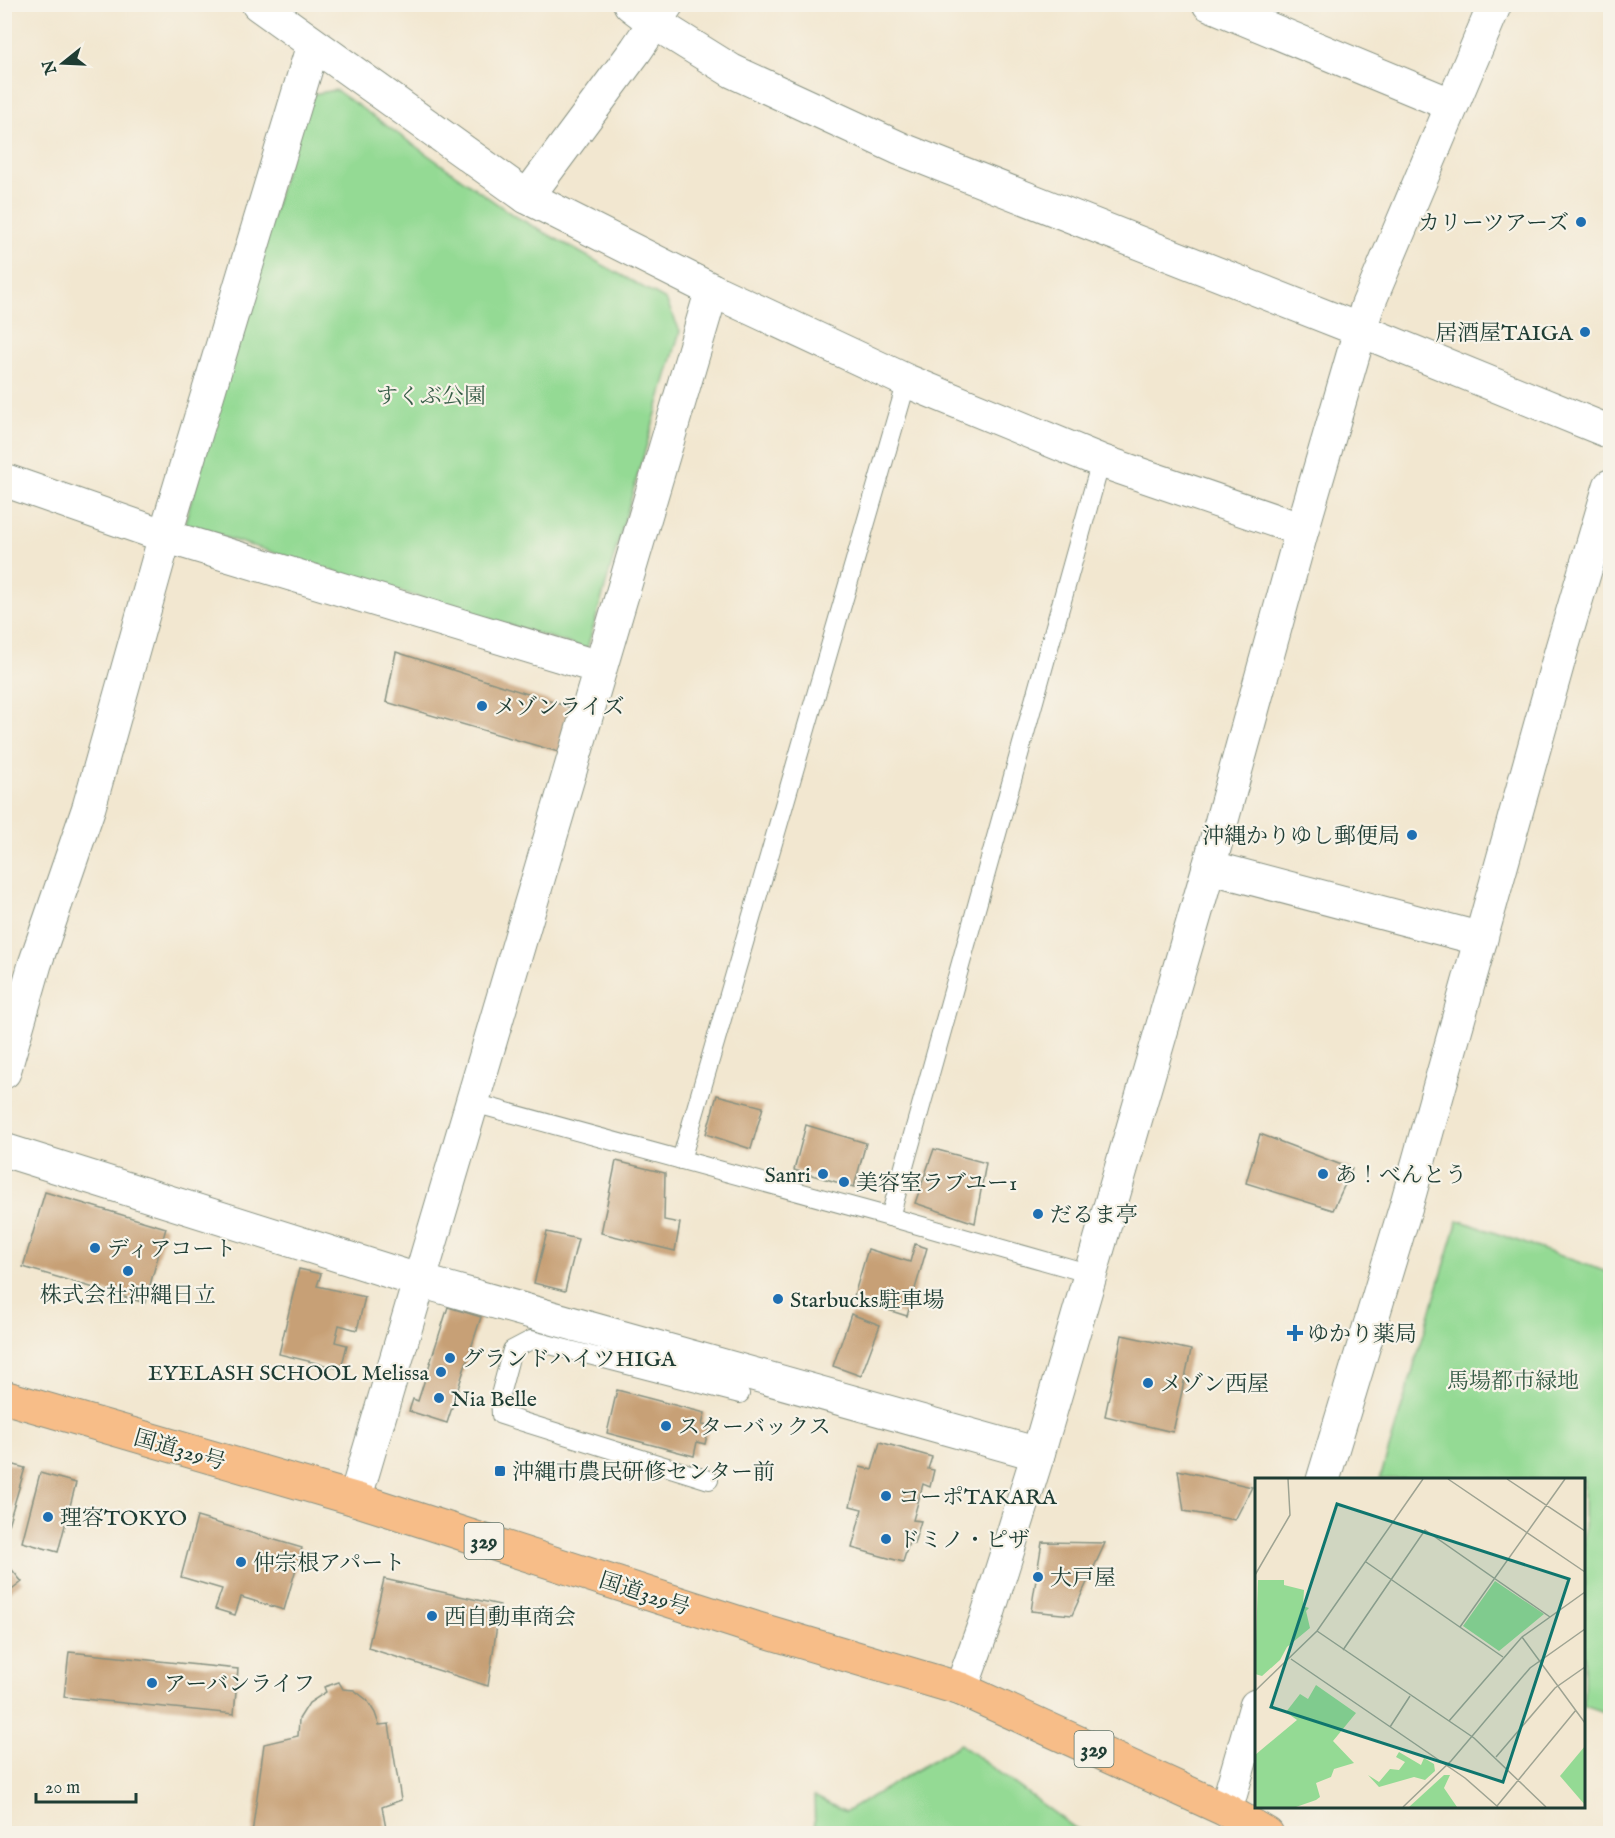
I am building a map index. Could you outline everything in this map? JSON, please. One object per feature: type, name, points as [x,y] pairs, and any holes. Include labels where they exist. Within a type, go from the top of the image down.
[{"type":"highway","name":"国道329号","points":[[4,1397],[355,1499],[755,1628],[961,1689],[1226,1810],[1267,1833]]},
{"type":"street","points":[[258,4],[527,197],[712,290],[907,381],[1101,460],[1302,530]]},
{"type":"street","points":[[1209,4],[1452,105]]},
{"type":"street","points":[[961,1689],[986,1620],[1038,1454],[1091,1274],[1367,307],[1495,4]]},
{"type":"street","points":[[527,197],[650,11],[732,71],[901,149],[1360,330],[1611,432]]},
{"type":"street","points":[[4,1072],[35,964],[89,807],[165,536],[313,45]]},
{"type":"street","points":[[355,1499],[597,667],[712,290]]},
{"type":"street","points":[[4,480],[165,536],[597,667]]},
{"type":"street","points":[[1323,1478],[1407,1203],[1562,648],[1611,486]]},
{"type":"street","points":[[1209,867],[1481,939]]},
{"type":"street","points":[[4,1150],[417,1280],[1038,1454]]},
{"type":"street","points":[[1226,1810],[1255,1713]]},
{"type":"lane","points":[[681,1160],[907,381]]},
{"type":"lane","points":[[890,1217],[1101,460]]},
{"type":"lane","points":[[470,1102],[1091,1274]]},
{"type":"lane","points":[[709,1480],[501,1415],[500,1395],[512,1350],[531,1340],[740,1394]]},
{"type":"green space","name":"すくぶ公園","points":[[336,90],[513,215],[666,300],[680,331],[587,649],[184,525],[307,95]]},
{"type":"green space","name":"馬場都市緑地","points":[[1458,1220],[1610,1273],[1610,1715],[1585,1706],[1585,1478],[1380,1478]]},
{"type":"green space","points":[[960,1744],[1075,1828],[1086,1833],[815,1833],[814,1796],[846,1812]]},
{"type":"building","name":"メゾンライズ","points":[[396,652],[578,710],[562,753],[386,702]]},
{"type":"building","points":[[717,1095],[763,1107],[751,1149],[706,1134]]},
{"type":"building","points":[[806,1125],[866,1143],[854,1187],[794,1170]]},
{"type":"building","points":[[1260,1134],[1352,1169],[1333,1210],[1246,1183]]},
{"type":"building","points":[[934,1149],[986,1163],[975,1223],[915,1203]]},
{"type":"building","points":[[616,1161],[665,1173],[664,1220],[680,1223],[675,1251],[601,1233]]},
{"type":"building","name":"ディアコート","points":[[45,1192],[166,1228],[145,1303],[23,1267]]},
{"type":"building","points":[[547,1232],[578,1239],[565,1291],[534,1283]]},
{"type":"building","points":[[915,1244],[927,1248],[907,1316],[853,1299],[868,1249],[910,1262]]},
{"type":"building","points":[[299,1269],[321,1274],[317,1286],[365,1297],[357,1330],[339,1325],[335,1342],[347,1345],[341,1369],[279,1354]]},
{"type":"building","name":"グランドハイツHIGA","points":[[448,1307],[481,1317],[447,1423],[409,1411],[413,1399],[418,1401]]},
{"type":"building","points":[[851,1314],[880,1325],[861,1376],[833,1366]]},
{"type":"building","name":"メゾン西屋","points":[[1122,1335],[1191,1350],[1173,1432],[1105,1416]]},
{"type":"building","points":[[617,1390],[705,1413],[702,1425],[709,1426],[705,1444],[697,1442],[694,1456],[607,1433]]},
{"type":"building","name":"コーポTAKARA","points":[[880,1442],[932,1457],[928,1469],[934,1470],[930,1487],[923,1484],[913,1520],[921,1521],[914,1544],[909,1542],[903,1562],[852,1548],[862,1509],[850,1506],[860,1467],[872,1470]]},
{"type":"building","points":[[4,1462],[25,1468],[5,1535],[4,1535]]},
{"type":"building","points":[[1178,1470],[1252,1487],[1235,1520],[1184,1511]]},
{"type":"building","points":[[40,1473],[76,1483],[58,1552],[22,1542]]},
{"type":"building","name":"仲宗根アパート","points":[[197,1517],[302,1548],[284,1610],[241,1597],[235,1615],[215,1609],[222,1589],[181,1577]]},
{"type":"building","points":[[1042,1542],[1105,1543],[1072,1615],[1031,1611]]},
{"type":"building","points":[[4,1560],[22,1582],[4,1596]]},
{"type":"building","points":[[384,1579],[500,1605],[488,1686],[368,1648]]},
{"type":"building","name":"アーバンライフ","points":[[69,1652],[238,1669],[234,1714],[64,1697]]},
{"type":"building","points":[[339,1682],[343,1689],[354,1690],[367,1700],[379,1725],[389,1724],[401,1800],[382,1807],[387,1834],[252,1834],[264,1744],[298,1736],[299,1719],[309,1703],[326,1692],[324,1687]]},
{"type":"place","name":"カリーツアーズ","points":[[1581,222]]},
{"type":"place","name":"居酒屋TAIGA","points":[[1585,332]]},
{"type":"place","name":"メゾンライズ","points":[[482,706]]},
{"type":"place","name":"沖縄かりゆし郵便局","points":[[1412,835]]},
{"type":"place","name":"Sanri","points":[[823,1174]]},
{"type":"place","name":"あ！べんとう","points":[[1323,1174]]},
{"type":"place","name":"美容室ラブユー1","points":[[844,1182]]},
{"type":"place","name":"だるま亭","points":[[1038,1214]]},
{"type":"place","name":"ディアコート","points":[[95,1248]]},
{"type":"place","name":"株式会社沖縄日立","points":[[128,1271]]},
{"type":"place","name":"Starbucks駐車場","points":[[778,1299]]},
{"type":"place","name":"ゆかり薬局","points":[[1295,1333]]},
{"type":"place","name":"グランドハイツHIGA","points":[[450,1358]]},
{"type":"place","name":"EYELASH SCHOOL Melissa","points":[[441,1372]]},
{"type":"place","name":"メゾン西屋","points":[[1148,1383]]},
{"type":"place","name":"Nia Belle","points":[[439,1398]]},
{"type":"place","name":"スターバックス","points":[[666,1426]]},
{"type":"place","name":"沖縄市農民研修センター前","points":[[500,1471]]},
{"type":"place","name":"コーポTAKARA","points":[[886,1496]]},
{"type":"place","name":"理容TOKYO","points":[[48,1517]]},
{"type":"place","name":"ドミノ・ピザ","points":[[886,1539]]},
{"type":"place","name":"仲宗根アパート","points":[[241,1562]]},
{"type":"place","name":"大戸屋","points":[[1038,1577]]},
{"type":"place","name":"西自動車商会","points":[[432,1616]]},
{"type":"place","name":"アーバンライフ","points":[[152,1683]]}]
